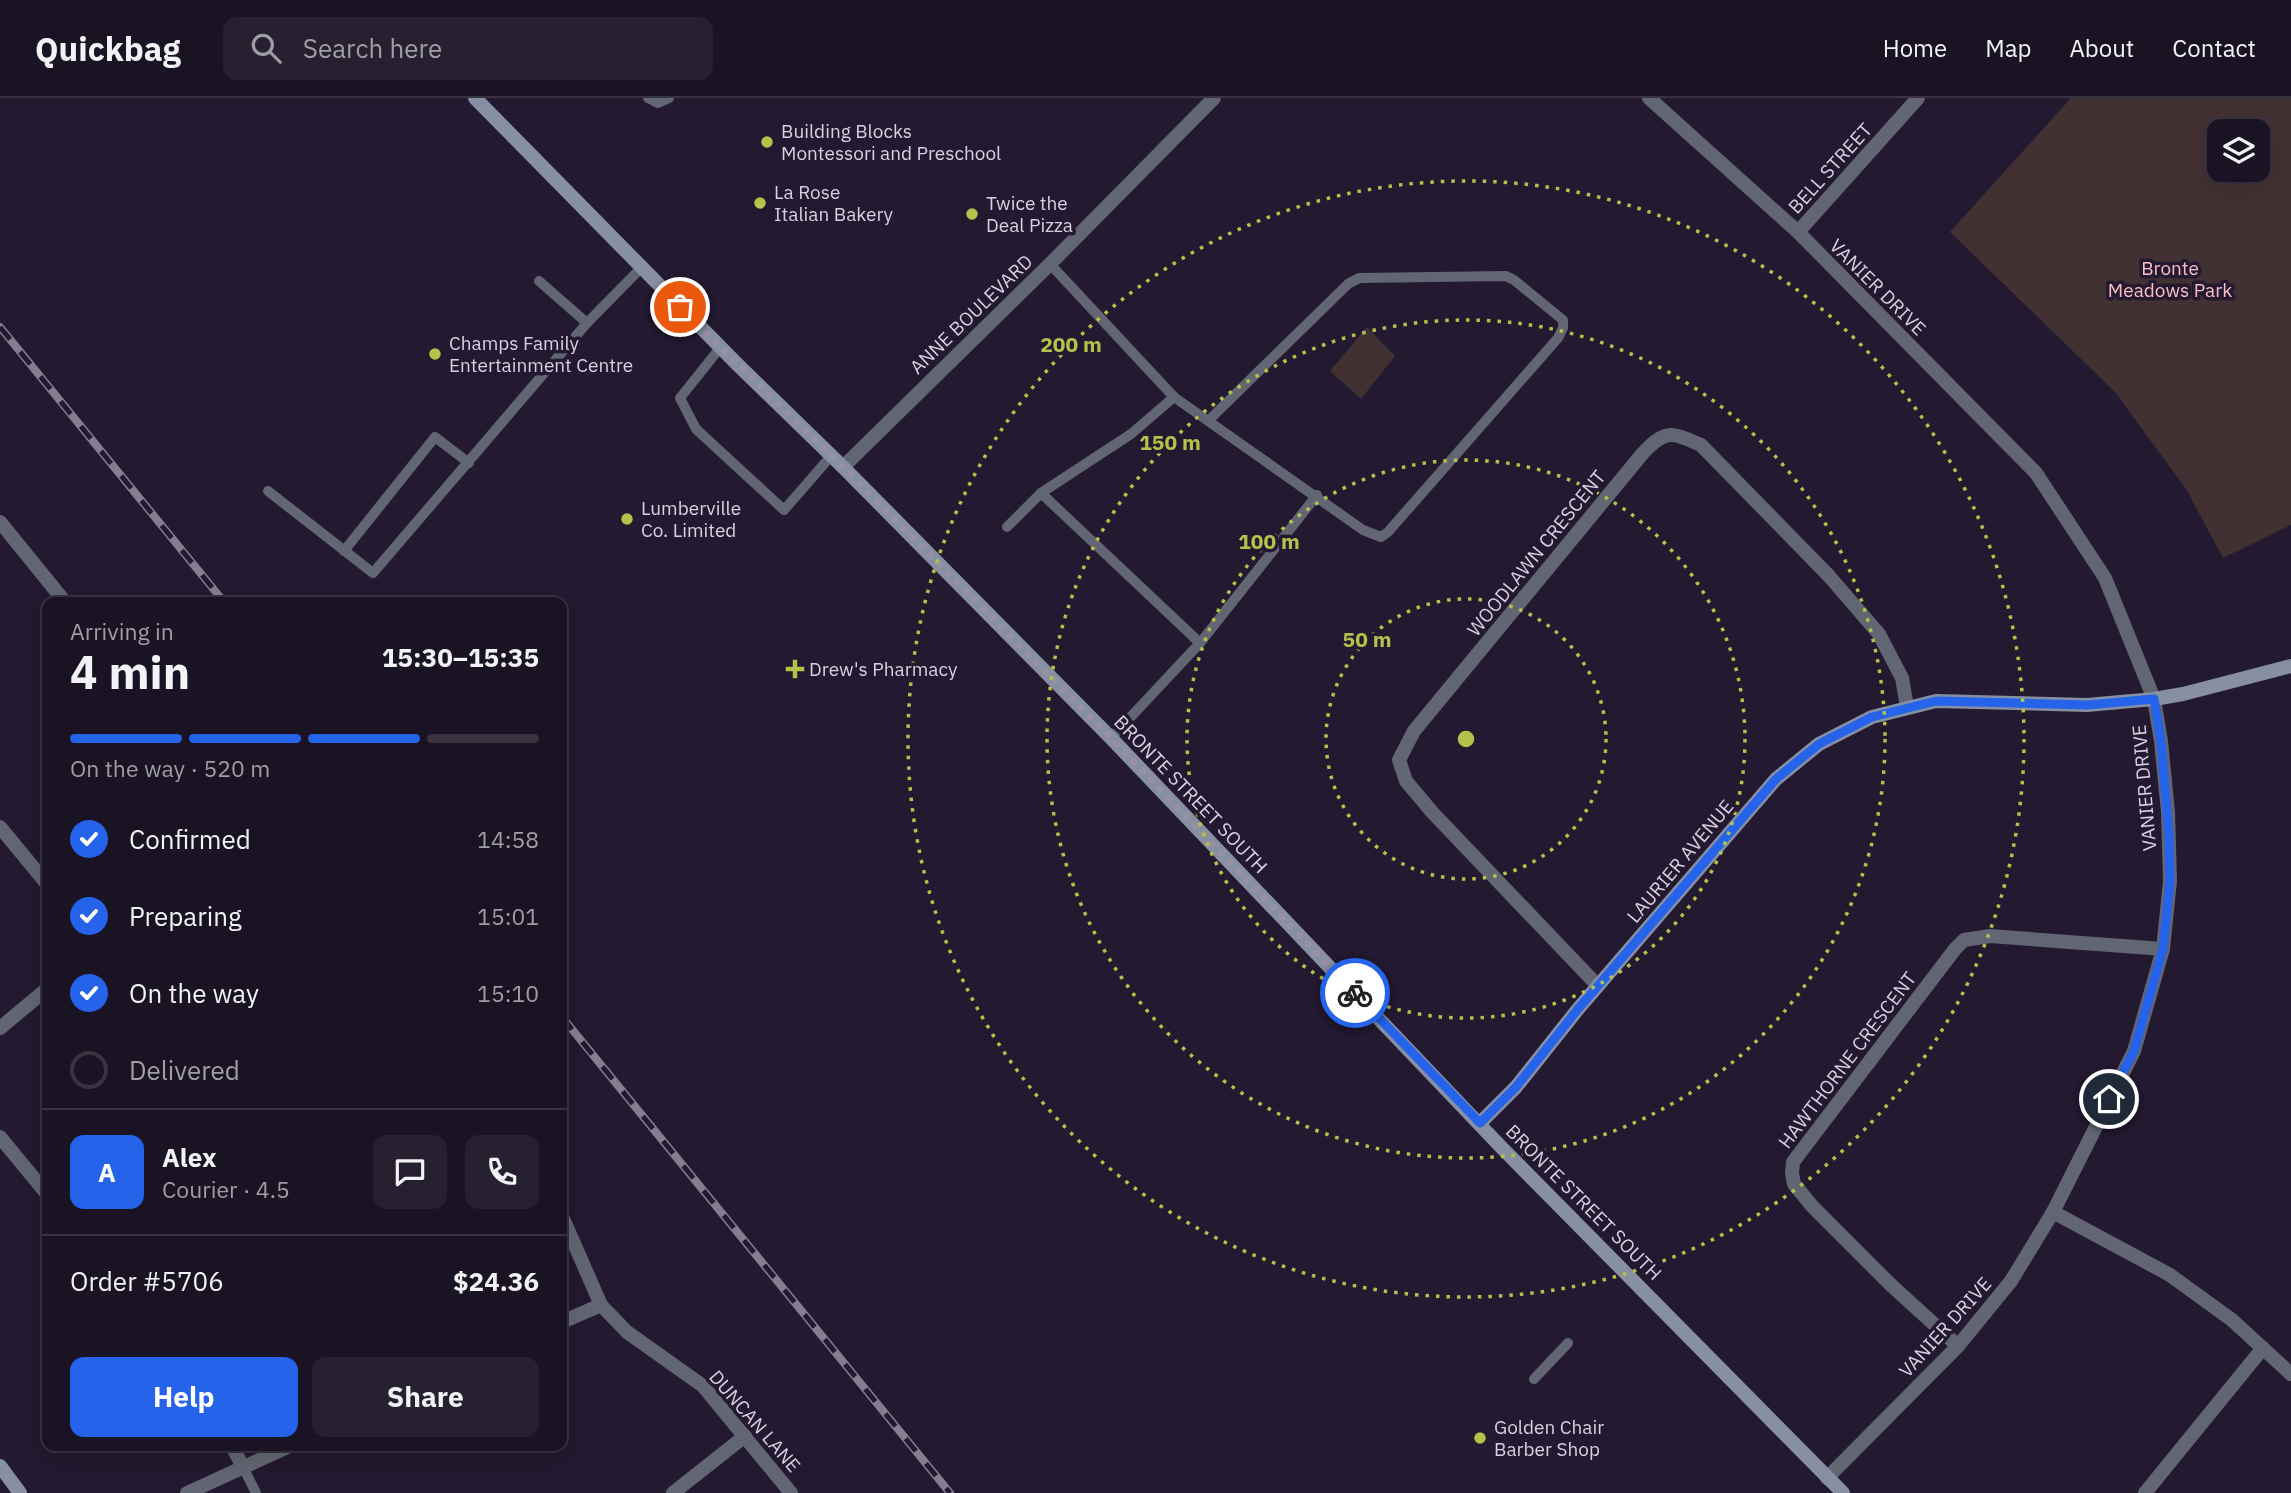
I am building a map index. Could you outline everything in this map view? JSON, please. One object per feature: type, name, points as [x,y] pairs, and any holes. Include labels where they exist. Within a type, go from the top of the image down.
[{"type":"main road","name":"BRONTE STREET SOUTH","points":[[475,98],[720,348],[843,467],[1111,738],[1480,1123],[1843,1493]]},
{"type":"main road","name":"LAURIER AVENUE","points":[[1480,1123],[1516,1087],[1598,986],[1776,779],[1819,744],[1872,717],[1936,701],[2087,705],[2154,699],[2291,666]]},
{"type":"main road","points":[[0,1466],[20,1493]]},
{"type":"street","name":"VANIER DRIVE","points":[[1649,98],[1798,232],[2036,473],[2105,578],[2154,699],[2161,741],[2170,881],[2163,949],[2134,1051],[2053,1212],[2011,1281],[1958,1346],[1827,1478]]},
{"type":"street","name":"BELL STREET","points":[[1798,232],[1918,98]]},
{"type":"street","name":"ANNE BOULEVARD","points":[[843,467],[1050,264],[1204,101]]},
{"type":"street","name":"WOODLAWN CRESCENT","points":[[1598,986],[1432,812],[1406,781],[1399,760],[1414,731],[1658,437],[1674,433],[1701,445],[1829,576],[1879,634],[1902,678],[1907,707]]},
{"type":"street","points":[[0,522],[61,597]]},
{"type":"street","points":[[0,827],[42,878]]},
{"type":"street","name":"HAWTHORNE CRESCENT","points":[[1958,1346],[1891,1285],[1812,1206],[1794,1184],[1793,1162],[1893,1028],[1964,940],[1990,936],[2163,949]]},
{"type":"street","points":[[0,1028],[42,993]]},
{"type":"street","points":[[0,1136],[42,1188]]},
{"type":"street","points":[[2053,1212],[2170,1275],[2232,1320],[2291,1374]]},
{"type":"street","name":"DUNCAN LANE","points":[[567,1227],[601,1305],[644,1346],[703,1386],[792,1493]]},
{"type":"street","points":[[567,1320],[601,1305]]},
{"type":"street","points":[[2145,1493],[2263,1348]]},
{"type":"street","points":[[673,1493],[745,1436]]},
{"type":"street","points":[[235,1451],[243,1467]]},
{"type":"street","points":[[187,1493],[279,1451]]},
{"type":"lane","points":[[648,98],[658,103],[669,98]]},
{"type":"lane","points":[[1050,264],[1174,397],[1372,535],[1381,537],[1558,338],[1563,328],[1563,320],[1514,279],[1506,276],[1359,278],[1348,284],[1209,420]]},
{"type":"lane","points":[[268,491],[373,573],[587,323],[641,268]]},
{"type":"lane","points":[[539,281],[587,323]]},
{"type":"lane","points":[[720,348],[680,398],[696,429],[784,510],[831,456]]},
{"type":"lane","points":[[1007,527],[1041,493],[1131,434],[1174,397]]},
{"type":"lane","points":[[344,551],[435,437],[469,463]]},
{"type":"lane","points":[[1041,493],[1200,643]]},
{"type":"lane","points":[[1111,738],[1200,643],[1317,495]]},
{"type":"lane","points":[[1534,1379],[1568,1343]]},
{"type":"lane","points":[[243,1467],[256,1493]]},
{"type":"green space","name":"Bronte Meadows Park","points":[[2071,98],[2291,98],[2291,525],[2223,558],[2186,489],[2115,392],[1950,232]]},
{"type":"green space","points":[[1367,327],[1395,356],[1361,399],[1330,371]]},
{"type":"railway","points":[[0,327],[220,597]]},
{"type":"railway","points":[[567,1023],[950,1493]]},
{"type":"way so far","points":[[680,307],[843,467],[1111,738],[1355,993]]},
{"type":"place","name":"Building Blocks Montessori and Preschool","points":[[767,142]]},
{"type":"place","name":"La Rose Italian Bakery","points":[[760,203]]},
{"type":"place","name":"Twice the Deal Pizza","points":[[972,214]]},
{"type":"place","name":"Champs Family Entertainment Centre","points":[[435,354]]},
{"type":"place","name":"Lumberville Co. Limited","points":[[627,519]]},
{"type":"place","name":"Drew's Pharmacy","points":[[795,669]]},
{"type":"place","name":"Golden Chair Barber Shop","points":[[1480,1438]]},
{"type":"route","points":[[1355,993],[1480,1123],[1516,1087],[1578,1009],[1776,779],[1819,744],[1872,717],[1936,701],[2087,705],[2154,699],[2161,741],[2169,835],[2170,881],[2163,949],[2134,1051],[2109,1099]]}]
